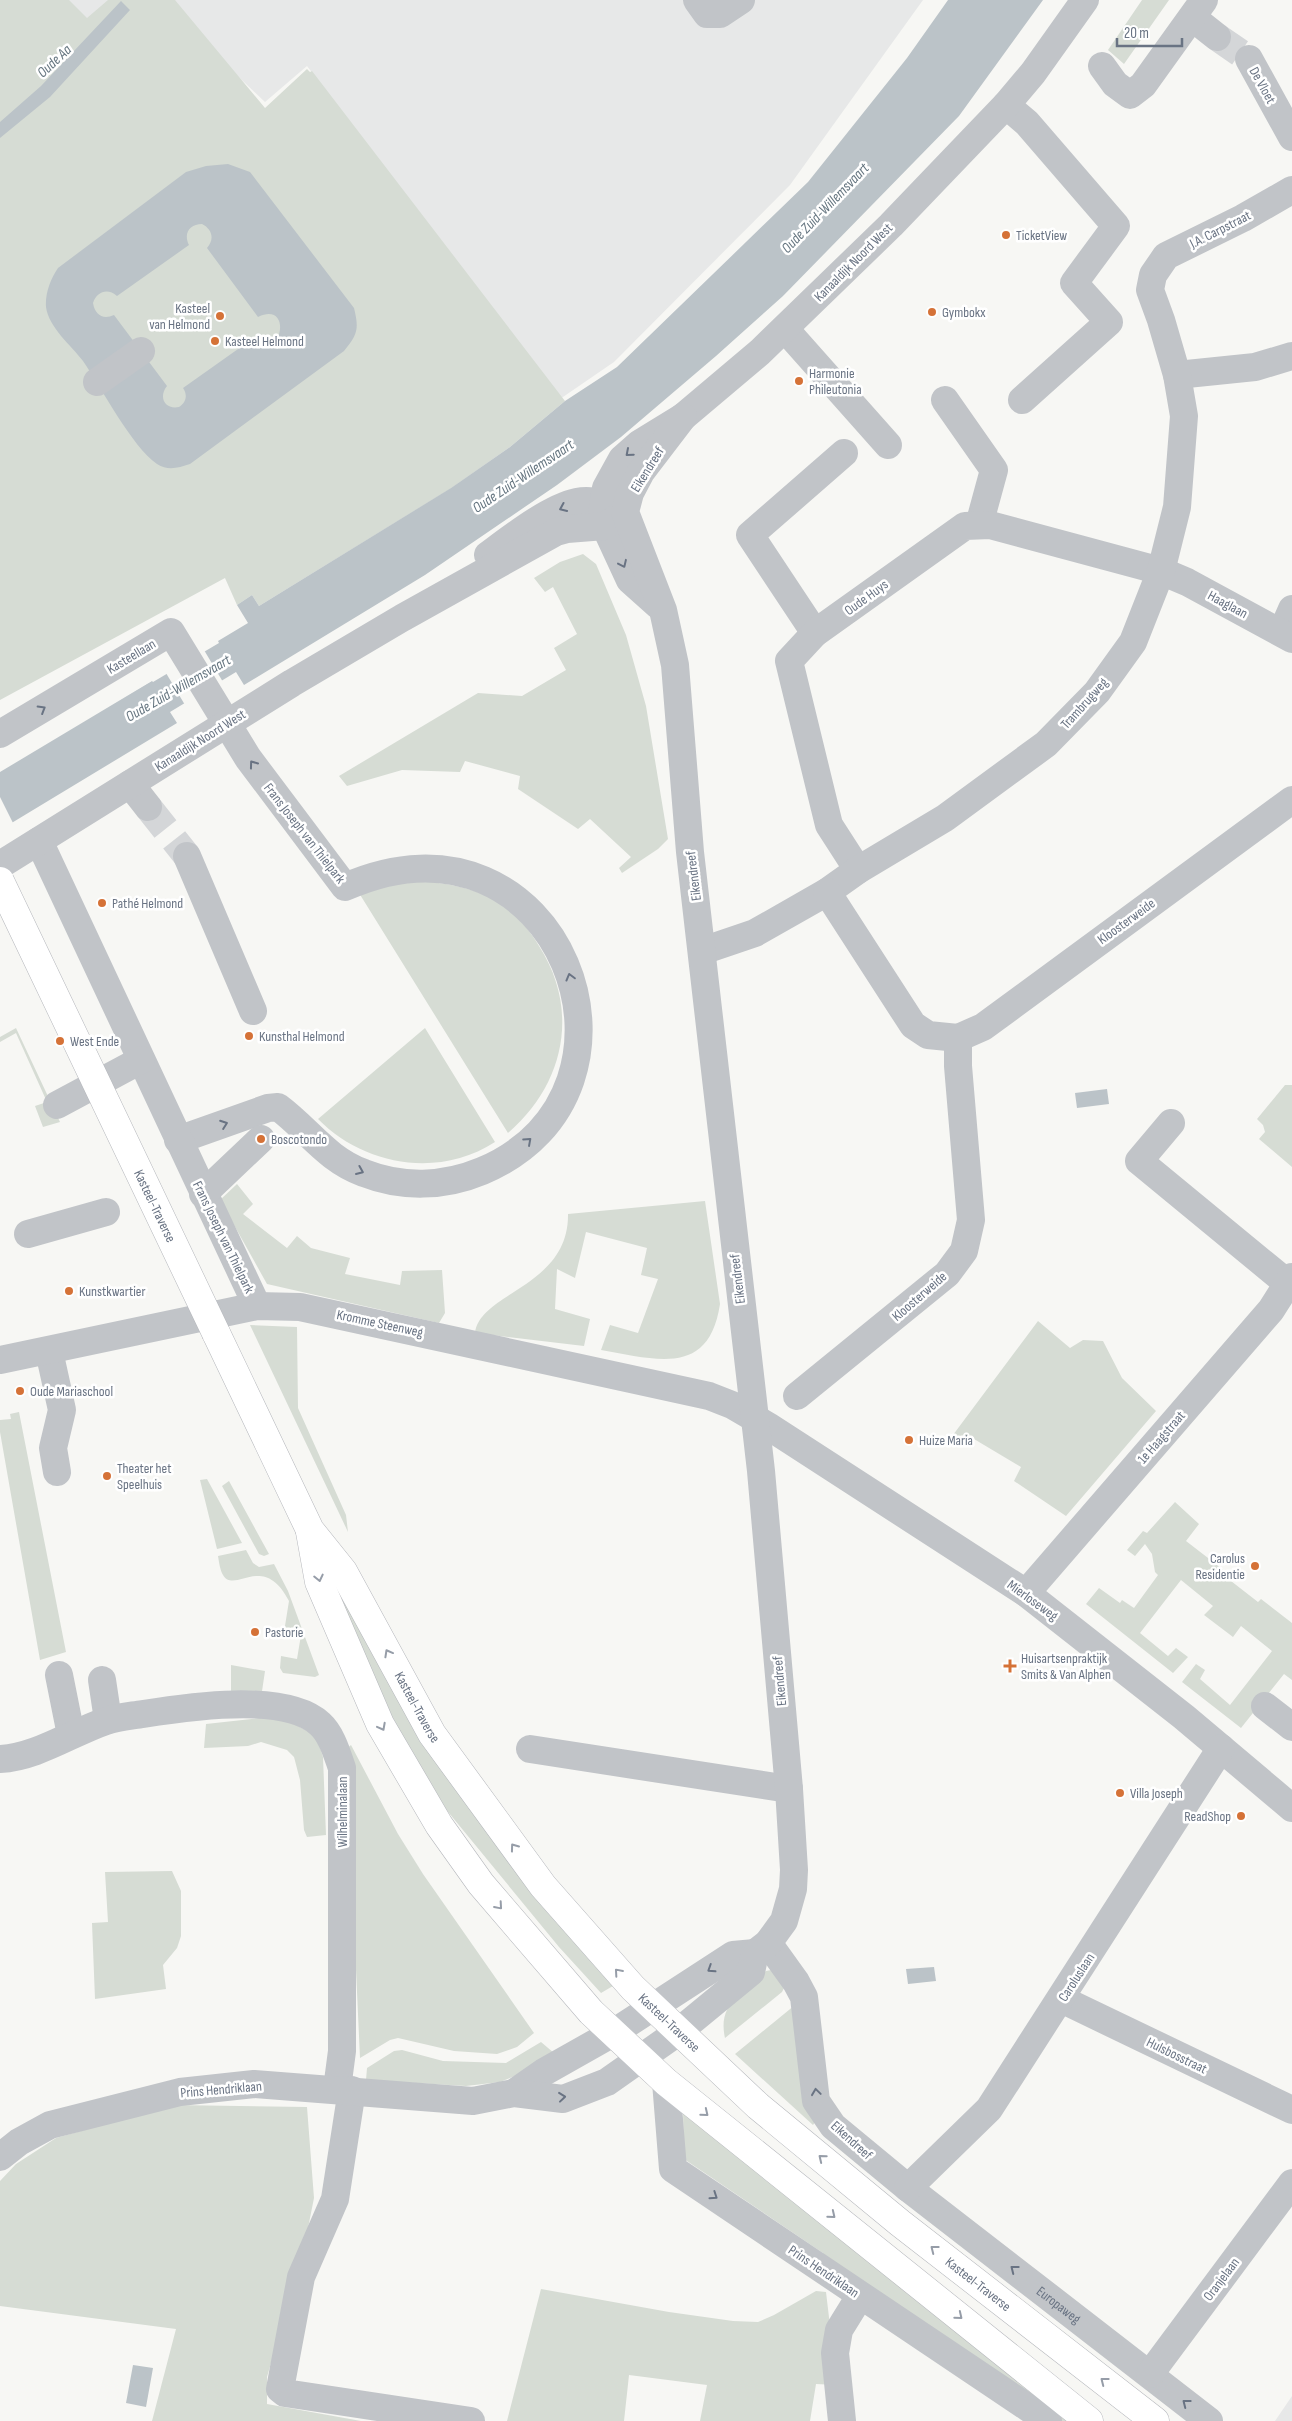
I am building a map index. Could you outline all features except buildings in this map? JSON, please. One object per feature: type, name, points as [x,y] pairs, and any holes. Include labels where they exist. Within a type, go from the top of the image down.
[{"type":"main road","name":"Kasteel-Traverse","points":[[0,881],[310,1530],[343,1571],[432,1734],[543,1886],[633,1988],[758,2106],[855,2186],[1149,2416]]},
{"type":"main road","name":"Kasteel-Traverse","points":[[310,1530],[319,1582],[380,1724],[439,1825],[480,1884],[591,2012],[666,2082],[1089,2421]]},
{"type":"street","points":[[697,0],[707,14],[720,14],[741,0]]},
{"type":"street","name":"Kanaaldijk Noord West","points":[[683,416],[785,329],[891,225],[1006,105],[1033,73],[1085,0]]},
{"type":"street","points":[[1102,66],[1115,84],[1130,95],[1143,85],[1198,9],[1217,37]]},
{"type":"street","name":"De Vloet","points":[[1249,59],[1292,137]]},
{"type":"street","points":[[1006,105],[1027,123],[1116,226],[1074,283],[1109,322],[1022,400]]},
{"type":"street","name":"J.A. Carpstraat","points":[[1153,274],[1166,256],[1243,218],[1292,190]]},
{"type":"street","name":"Trambrugweg","points":[[702,951],[755,933],[828,892],[858,870],[945,818],[1046,744],[1097,692],[1133,642],[1161,571],[1178,508],[1182,459],[1184,416],[1177,375],[1150,290],[1153,274]]},
{"type":"street","points":[[785,329],[888,445]]},
{"type":"street","points":[[97,382],[141,351]]},
{"type":"street","points":[[1177,375],[1255,366],[1292,356]]},
{"type":"street","points":[[945,400],[994,470],[979,526]]},
{"type":"street","name":"Eikendreef","points":[[641,2059],[678,2032],[751,1972],[761,1948],[784,1921],[793,1889],[794,1870],[789,1788],[754,1418],[690,852],[675,665],[663,610],[630,580],[611,513],[630,493],[641,472],[683,416]]},
{"type":"street","points":[[815,633],[750,534],[844,452]]},
{"type":"street","name":"Kanaaldijk Noord West","points":[[0,865],[227,723],[402,618],[556,532],[611,513]]},
{"type":"street","name":"Oude Huys","points":[[858,870],[829,825],[789,661],[815,633],[965,526],[990,525],[1161,571]]},
{"type":"street","name":"Haaglaan","points":[[1161,571],[1289,627]]},
{"type":"street","name":"Kasteellaan","points":[[0,734],[171,632],[227,723]]},
{"type":"street","name":"Frans Joseph van Thielpark","points":[[178,1140],[268,1108],[278,1107],[323,1150],[363,1173],[391,1181],[420,1184],[463,1178],[490,1168],[515,1153],[546,1123],[561,1098],[572,1072],[580,1029],[577,1002],[567,964],[539,920],[520,902],[482,879],[444,868],[400,869],[369,876],[345,887],[248,758],[227,723]]},
{"type":"street","points":[[130,784],[148,806]]},
{"type":"street","name":"Kloosterweide","points":[[828,892],[913,1025],[928,1035],[958,1038],[983,1027],[1292,800]]},
{"type":"street","name":"Frans Joseph van Thielpark","points":[[39,841],[257,1306]]},
{"type":"street","points":[[188,856],[253,1012]]},
{"type":"street","name":"Kloosterweide","points":[[797,1396],[947,1274],[964,1251],[971,1220],[958,1066],[958,1038]]},
{"type":"street","points":[[58,1105],[141,1060]]},
{"type":"street","points":[[1171,1123],[1139,1160],[1290,1282]]},
{"type":"street","points":[[203,1194],[261,1139]]},
{"type":"street","points":[[28,1234],[106,1212]]},
{"type":"street","name":"1e Haagstraat","points":[[1026,1593],[1271,1310],[1290,1282]]},
{"type":"street","name":"Kromme Steenweg","points":[[0,1360],[257,1306],[300,1306],[450,1328],[704,1394],[725,1402],[754,1418]]},
{"type":"street","points":[[49,1351],[62,1410],[53,1448],[57,1472]]},
{"type":"street","name":"Mierloseweg","points":[[754,1418],[1026,1593],[1221,1748],[1292,1808]]},
{"type":"street","points":[[59,1675],[71,1735]]},
{"type":"street","points":[[102,1680],[108,1720]]},
{"type":"street","name":"Wilhelminalaan","points":[[0,1759],[20,1758],[108,1720],[188,1707],[251,1704],[297,1711],[320,1724],[335,1747],[342,1768],[342,2051],[344,2090],[335,2199],[301,2277],[280,2389],[285,2393],[471,2421]]},
{"type":"street","points":[[1265,1706],[1292,1727]]},
{"type":"street","points":[[530,1748],[789,1788]]},
{"type":"street","name":"Caroluslaan","points":[[908,2188],[989,2109],[1061,2000],[1221,1748]]},
{"type":"street","points":[[613,2034],[652,2006],[733,1954],[761,1948]]},
{"type":"street","name":"Eikendreef","points":[[761,1948],[796,1982],[804,1997],[816,2101],[833,2126],[908,2188]]},
{"type":"street","name":"Hulsbosstraat","points":[[1061,2000],[1292,2110]]},
{"type":"street","name":"Prins Hendriklaan","points":[[514,2092],[544,2072],[613,2034]]},
{"type":"street","name":"Prins Hendriklaan","points":[[0,2157],[19,2142],[50,2125],[104,2109],[180,2092],[254,2084],[473,2101],[514,2092],[563,2099],[607,2082],[641,2059]]},
{"type":"street","name":"Prins Hendriklaan","points":[[666,2082],[673,2169],[1048,2421]]},
{"type":"street","name":"Oranjelaan","points":[[1150,2374],[1292,2183]]},
{"type":"street","name":"Europaweg","points":[[908,2188],[1209,2421]]},
{"type":"street","points":[[842,2421],[836,2353],[839,2330],[860,2296]]},
{"type":"shaded area","points":[[0,0],[69,0],[87,18],[108,0],[175,0],[265,108],[307,69],[310,72],[312,71],[565,401],[510,447],[450,489],[259,606],[252,595],[237,605],[225,578],[0,700]]},
{"type":"shaded area","points":[[57,0],[120,0],[85,29]]},
{"type":"shaded area","points":[[158,0],[923,0],[790,185],[614,362],[560,399],[307,66],[265,102]]},
{"type":"shaded area","points":[[1142,0],[1169,0],[1124,64],[1108,50]]},
{"type":"shaded area","points":[[583,554],[596,564],[626,635],[646,706],[668,839],[658,849],[622,873],[619,868],[631,857],[590,819],[578,829],[518,789],[520,776],[465,761],[460,772],[402,770],[347,786],[339,776],[478,693],[522,696],[566,670],[554,648],[577,634],[553,587],[545,592],[534,578],[560,562]]},
{"type":"shaded area","points":[[410,879],[468,889],[501,904],[527,928],[552,970],[559,995],[562,1020],[560,1045],[554,1069],[543,1092],[527,1114],[508,1133],[359,893]]},
{"type":"shaded area","points":[[16,1028],[60,1122],[43,1127],[35,1106],[47,1102],[16,1033],[0,1042],[0,1037]]},
{"type":"shaded area","points":[[425,1028],[495,1142],[473,1154],[450,1160],[426,1163],[402,1162],[379,1156],[357,1147],[336,1135],[318,1119]]},
{"type":"shaded area","points":[[1285,1085],[1292,1085],[1292,1167],[1259,1139],[1265,1132],[1263,1125],[1257,1119]]},
{"type":"shaded area","points":[[237,1184],[253,1204],[243,1214],[287,1248],[297,1236],[311,1248],[350,1258],[345,1274],[400,1285],[402,1271],[442,1270],[445,1313],[439,1323],[267,1284],[220,1200]]},
{"type":"shaded area","points":[[705,1201],[720,1304],[714,1328],[704,1344],[692,1353],[677,1358],[659,1359],[601,1350],[610,1325],[638,1333],[658,1279],[641,1275],[647,1248],[586,1232],[575,1278],[557,1269],[555,1309],[590,1319],[584,1346],[475,1333],[480,1319],[492,1307],[524,1286],[555,1258],[564,1238],[568,1214]]},
{"type":"shaded area","points":[[1038,1321],[1070,1348],[1083,1340],[1103,1341],[1122,1378],[1156,1411],[1066,1516],[1014,1481],[1021,1467],[974,1439],[965,1447],[950,1439]]},
{"type":"shaded area","points":[[250,1325],[297,1327],[298,1408],[346,1515],[348,1532]]},
{"type":"shaded area","points":[[19,1412],[66,1652],[40,1660],[0,1432],[0,1420],[11,1419],[10,1414]]},
{"type":"shaded area","points":[[207,1479],[242,1543],[217,1549],[200,1480]]},
{"type":"shaded area","points":[[229,1481],[269,1554],[264,1556],[259,1554],[222,1486]]},
{"type":"shaded area","points":[[1175,1502],[1199,1524],[1186,1541],[1234,1578],[1231,1581],[1258,1602],[1261,1599],[1292,1623],[1292,1680],[1284,1674],[1241,1728],[1182,1682],[1196,1664],[1205,1670],[1200,1679],[1230,1705],[1272,1651],[1241,1626],[1233,1637],[1204,1615],[1213,1606],[1181,1580],[1140,1633],[1168,1656],[1176,1648],[1188,1657],[1173,1673],[1086,1604],[1099,1588],[1120,1603],[1122,1600],[1134,1608],[1158,1575],[1155,1572],[1152,1554],[1145,1544],[1135,1556],[1127,1550],[1143,1531],[1147,1533]]},
{"type":"shaded area","points":[[246,1550],[253,1563],[259,1567],[274,1564],[288,1591],[319,1675],[315,1677],[283,1673],[280,1668],[281,1656],[297,1659],[301,1635],[284,1632],[289,1601],[279,1586],[269,1579],[260,1576],[228,1580],[223,1575],[218,1556]]},
{"type":"shaded area","points":[[326,1569],[618,1983],[601,1993],[559,1947],[435,1796],[382,1698]]},
{"type":"shaded area","points":[[231,1665],[265,1671],[261,1698],[231,1696]]},
{"type":"shaded area","points":[[260,1718],[287,1720],[311,1733],[319,1744],[323,1757],[326,1835],[307,1837],[304,1830],[300,1780],[294,1757],[287,1750],[261,1742],[248,1746],[204,1748],[206,1724]]},
{"type":"shaded area","points":[[351,1745],[398,1834],[423,1874],[534,2033],[517,2047],[497,2054],[454,2051],[398,2038],[390,2040],[360,2058],[346,1749]]},
{"type":"shaded area","points":[[172,1871],[181,1891],[181,1936],[177,1948],[163,1965],[166,1989],[95,1999],[92,1923],[108,1922],[105,1872]]},
{"type":"shaded area","points":[[771,1970],[785,1986],[782,1992],[725,2038],[725,2016],[734,1999],[766,1971]]},
{"type":"shaded area","points":[[795,2005],[816,2121],[813,2125],[735,2054]]},
{"type":"shaded area","points":[[541,2042],[554,2053],[535,2068],[500,2082],[466,2086],[366,2080],[367,2068],[394,2051],[402,2050],[443,2061],[506,2063]]},
{"type":"shaded area","points":[[173,2105],[307,2107],[314,2198],[304,2248],[267,2377],[267,2404],[361,2421],[152,2421],[176,2329],[0,2306],[0,2181],[16,2164],[56,2138]]},
{"type":"shaded area","points":[[683,2111],[1080,2421],[1057,2421],[825,2266],[823,2253],[684,2159]]},
{"type":"shaded area","points":[[541,2289],[669,2312],[733,2321],[758,2322],[816,2291],[826,2292],[837,2385],[816,2384],[810,2421],[700,2421],[707,2385],[629,2375],[624,2421],[507,2421]]},
{"type":"shaded area","points":[[1292,2396],[1292,2421],[1275,2421]]},
{"type":"water","name":"Oude Zuid-Willemsvaart","points":[[948,0],[1043,0],[959,116],[783,296],[716,356],[621,437],[557,485],[425,575],[244,685],[236,672],[170,712],[177,723],[0,830],[0,772],[219,643],[218,641],[248,623],[237,605],[252,595],[259,606],[451,488],[510,447],[565,401],[617,367],[808,182],[907,58]]},
{"type":"water","points":[[121,1],[130,10],[50,97],[0,138],[0,122],[41,86]]},
{"type":"water","points":[[228,164],[250,172],[354,308],[357,326],[355,335],[344,351],[190,464],[169,468],[157,464],[147,456],[127,431],[83,361],[51,322],[46,307],[46,296],[58,268],[186,172],[206,166]],"holes":[[[202,224],[210,231],[212,238],[207,248],[258,317],[269,314],[276,317],[280,323],[280,331],[272,343],[264,343],[255,337],[183,388],[186,396],[185,401],[179,407],[170,407],[164,402],[163,398],[164,390],[167,386],[114,315],[103,317],[96,311],[93,303],[97,296],[103,292],[110,292],[117,296],[189,245],[187,233],[191,227]]]},
{"type":"water","points":[[1107,1089],[1109,1104],[1077,1108],[1075,1093]]},
{"type":"water","points":[[934,1967],[936,1981],[908,1984],[906,1969]]},
{"type":"water","points":[[133,2365],[153,2368],[146,2407],[126,2403]]},
{"type":"pier","points":[[204,650],[223,682],[185,705],[166,673]]},
{"type":"pier","points":[[150,679],[153,680],[0,770],[0,769]]},
{"type":"pier","points":[[0,797],[14,825],[0,833]]},
{"type":"tunnel","points":[[1217,37],[1249,59]]},
{"type":"tunnel","points":[[148,807],[187,856]]},
{"type":"place","name":"TicketView","points":[[1006,235]]},
{"type":"place","name":"Gymbokx","points":[[932,312]]},
{"type":"place","name":"Kasteel van Helmond","points":[[220,316]]},
{"type":"place","name":"Kasteel Helmond","points":[[215,341]]},
{"type":"place","name":"Harmonie Phileutonia","points":[[799,381]]},
{"type":"place","name":"Pathé Helmond","points":[[102,903]]},
{"type":"place","name":"Kunsthal Helmond","points":[[249,1036]]},
{"type":"place","name":"West Ende","points":[[60,1041]]},
{"type":"place","name":"Boscotondo","points":[[261,1139]]},
{"type":"place","name":"Kunstkwartier","points":[[69,1291]]},
{"type":"place","name":"Oude Mariaschool","points":[[20,1391]]},
{"type":"place","name":"Huize Maria","points":[[909,1440]]},
{"type":"place","name":"Theater het Speelhuis","points":[[107,1476]]},
{"type":"place","name":"Carolus Residentie","points":[[1255,1566]]},
{"type":"place","name":"Pastorie","points":[[255,1632]]},
{"type":"place","name":"Huisartsenpraktijk Smits & Van Alphen","points":[[1010,1666]]},
{"type":"place","name":"Villa Joseph","points":[[1120,1793]]},
{"type":"place","name":"ReadShop","points":[[1241,1816]]},
{"type":"water label","name":"Oude Aa","points":[[54,61]]}]
